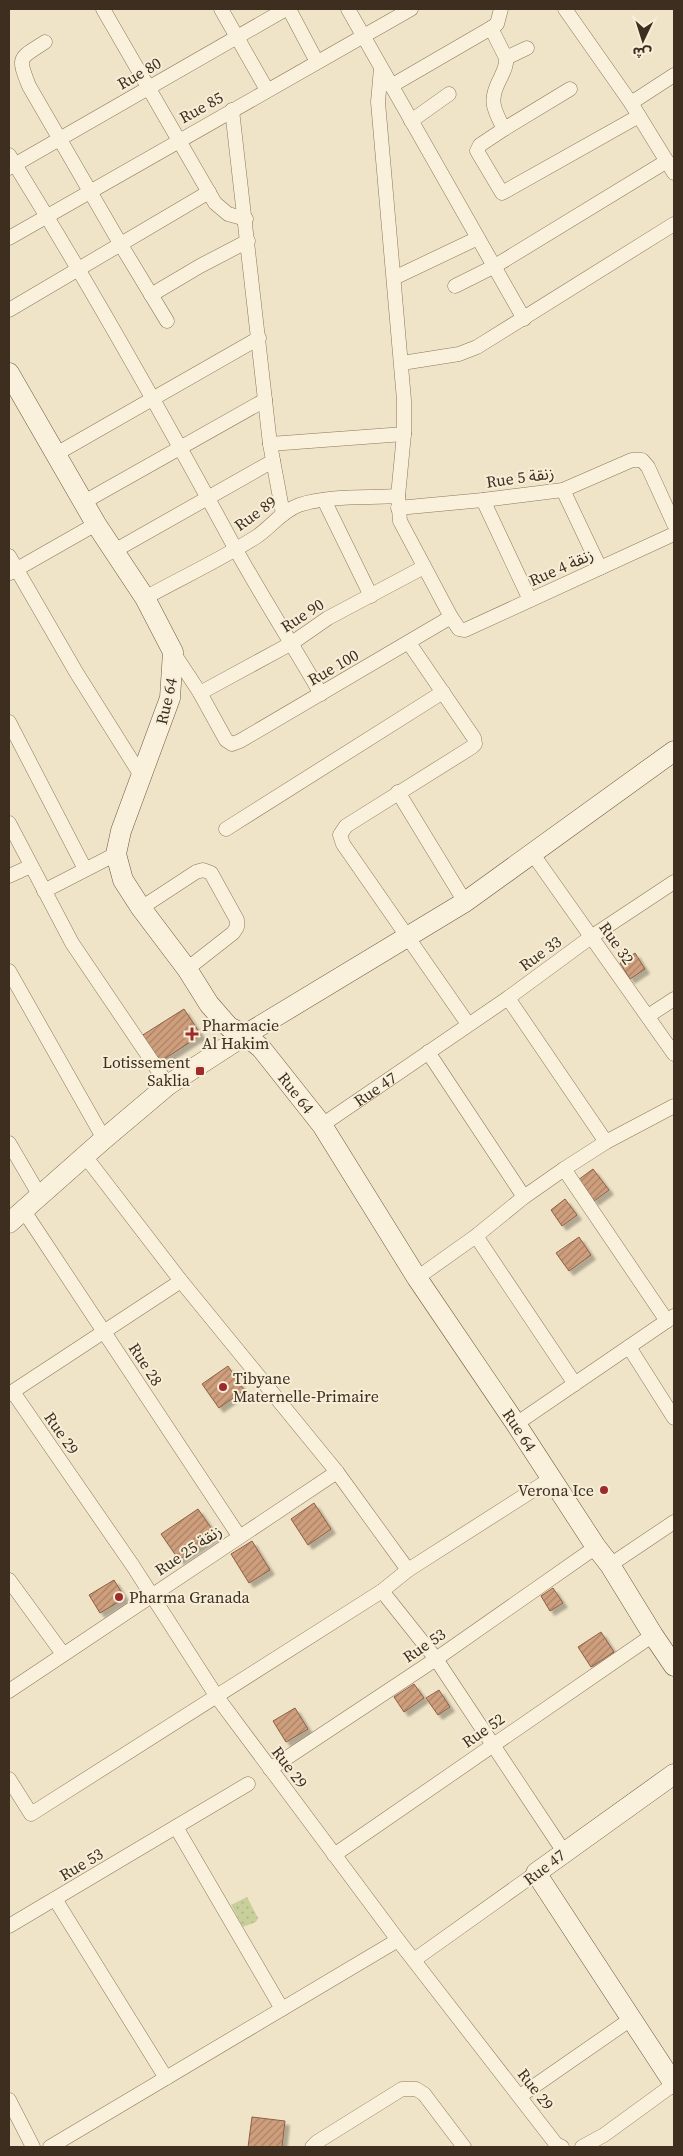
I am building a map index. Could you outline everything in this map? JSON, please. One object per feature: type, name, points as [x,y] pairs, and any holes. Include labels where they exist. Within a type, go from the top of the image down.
[{"type":"street","points":[[103,9],[177,140],[220,209],[234,216],[246,219]]},
{"type":"street","points":[[221,9],[267,90]]},
{"type":"street","points":[[288,9],[317,62]]},
{"type":"street","name":"Rue 80","points":[[11,163],[60,139],[288,9]]},
{"type":"street","points":[[348,9],[524,319]]},
{"type":"street","name":"Rue 85","points":[[9,238],[177,140],[411,9]]},
{"type":"street","points":[[391,86],[497,24],[501,9]]},
{"type":"street","points":[[455,286],[495,266],[671,167],[631,102],[565,9]]},
{"type":"street","points":[[491,28],[506,58],[507,64],[495,88],[492,100],[493,108],[504,129]]},
{"type":"street","points":[[45,42],[25,55],[21,60],[29,86],[167,321]]},
{"type":"street","points":[[506,58],[527,48]]},
{"type":"street","points":[[381,68],[379,118],[402,363],[404,434],[398,502],[400,521],[451,618]]},
{"type":"street","points":[[631,102],[674,75]]},
{"type":"street","points":[[570,89],[477,147],[478,155],[502,193],[638,116]]},
{"type":"street","points":[[411,121],[449,94]]},
{"type":"street","points":[[232,110],[246,219],[270,444],[283,514]]},
{"type":"street","points":[[11,163],[46,216],[180,448],[235,548],[321,694]]},
{"type":"street","points":[[9,310],[209,192]]},
{"type":"street","points":[[402,363],[458,354],[477,347],[674,224]]},
{"type":"street","points":[[394,278],[478,238]]},
{"type":"street","points":[[151,295],[248,240]]},
{"type":"street","points":[[56,454],[259,338]]},
{"type":"street","points":[[9,373],[96,524],[144,598],[173,652],[200,693]]},
{"type":"street","points":[[84,502],[265,400]]},
{"type":"street","points":[[270,444],[404,434]]},
{"type":"street","name":"Rue 5 زنقة","points":[[398,502],[483,500],[563,490],[632,460],[642,460],[648,467],[674,524]]},
{"type":"street","points":[[114,551],[209,499],[273,461]]},
{"type":"street","points":[[563,490],[600,568]]},
{"type":"street","points":[[324,500],[371,596]]},
{"type":"street","name":"Rue 89","points":[[144,598],[235,548],[273,525],[283,514],[298,506],[324,500],[398,502]]},
{"type":"street","points":[[483,500],[530,600]]},
{"type":"street","points":[[13,571],[96,524]]},
{"type":"street","name":"Rue 4 زنقة","points":[[451,618],[462,631],[674,534]]},
{"type":"street","points":[[9,556],[13,571],[142,777]]},
{"type":"street","name":"Rue 90","points":[[200,693],[292,643],[328,618],[424,567]]},
{"type":"street","name":"Rue 100","points":[[200,693],[226,740],[232,744],[451,618]]},
{"type":"street","points":[[409,643],[474,738],[475,744],[472,748],[398,792],[346,826],[340,835],[343,844],[468,1024]]},
{"type":"street","name":"Rue 64","points":[[173,652],[170,698],[142,777],[127,812],[116,854],[124,880],[141,908],[187,969],[209,1004],[230,1027],[246,1034],[274,1063],[322,1125],[417,1278],[552,1478],[596,1547],[610,1565],[653,1635],[671,1656]]},
{"type":"street","points":[[226,829],[443,692]]},
{"type":"street","points":[[9,722],[85,869]]},
{"type":"street","points":[[16,1217],[168,1085],[246,1034],[465,902],[673,754]]},
{"type":"street","points":[[398,792],[465,902]]},
{"type":"street","points":[[9,823],[72,943],[168,1085]]},
{"type":"street","name":"Rue 32","points":[[532,853],[674,1054]]},
{"type":"street","points":[[44,891],[116,854]]},
{"type":"street","points":[[9,876],[30,866]]},
{"type":"street","points":[[141,908],[196,872],[203,870],[211,873],[237,920],[237,927],[233,933],[187,969]]},
{"type":"street","name":"Rue 33","points":[[428,1052],[508,998],[591,937],[674,882]]},
{"type":"street","points":[[9,971],[104,1139]]},
{"type":"street","points":[[508,998],[606,1142]]},
{"type":"street","points":[[648,1016],[674,999]]},
{"type":"street","points":[[428,1052],[524,1197]]},
{"type":"street","name":"Rue 47","points":[[322,1125],[428,1052]]},
{"type":"street","points":[[417,1278],[564,1169],[606,1142],[674,1106]]},
{"type":"street","points":[[9,1143],[40,1196]]},
{"type":"street","points":[[85,1156],[181,1281],[337,1472],[408,1570]]},
{"type":"street","points":[[516,1424],[671,1318],[564,1169]]},
{"type":"street","name":"Rue 28","points":[[16,1217],[104,1331],[239,1536]]},
{"type":"street","points":[[476,1236],[575,1384]]},
{"type":"street","points":[[11,1393],[181,1281]]},
{"type":"street","points":[[629,1347],[674,1418]]},
{"type":"street","name":"Rue 29","points":[[11,1393],[133,1566],[217,1697],[270,1770],[398,1940],[556,2144],[562,2147]]},
{"type":"street","name":"Rue 25 زنقة","points":[[9,1691],[337,1472]]},
{"type":"street","points":[[9,1779],[31,1814],[217,1697],[382,1590],[408,1570],[552,1478]]},
{"type":"street","points":[[610,1565],[674,1522]]},
{"type":"street","name":"Rue 53","points":[[270,1770],[436,1659],[596,1547]]},
{"type":"street","points":[[9,1580],[63,1654]]},
{"type":"street","points":[[382,1590],[436,1659],[564,1852]]},
{"type":"street","name":"Rue 52","points":[[334,1855],[653,1635]]},
{"type":"street","name":"Rue 47","points":[[414,1960],[674,1774]]},
{"type":"street","name":"Rue 53","points":[[9,1926],[248,1784]]},
{"type":"street","points":[[176,1827],[282,2009]]},
{"type":"street","points":[[536,1873],[674,2084],[604,2135],[582,2147]]},
{"type":"street","points":[[55,1899],[166,2078]]},
{"type":"street","points":[[50,2147],[398,1940]]},
{"type":"street","points":[[520,2096],[631,2019]]},
{"type":"street","points":[[312,2147],[402,2089],[412,2088],[424,2094],[464,2147]]},
{"type":"street","points":[[9,2100],[33,2147]]},
{"type":"green space","points":[[247,1897],[258,1918],[256,1922],[243,1927],[231,1905]]},
{"type":"building","points":[[635,953],[645,969],[630,979],[620,963]]},
{"type":"building","points":[[184,1009],[201,1035],[155,1065],[138,1038]]},
{"type":"building","points":[[593,1169],[609,1190],[594,1201],[578,1180]]},
{"type":"building","points":[[565,1199],[577,1215],[562,1226],[551,1210]]},
{"type":"building","points":[[579,1237],[591,1255],[569,1271],[556,1253]]},
{"type":"building","name":"Tibyane Maternelle-Primaire","points":[[228,1366],[244,1390],[219,1408],[202,1384]]},
{"type":"building","points":[[314,1503],[331,1529],[308,1545],[291,1519]]},
{"type":"building","points":[[198,1509],[216,1535],[179,1560],[161,1534]]},
{"type":"building","points":[[252,1541],[270,1570],[249,1583],[231,1554]]},
{"type":"building","points":[[114,1580],[125,1598],[100,1613],[89,1595]]},
{"type":"building","points":[[553,1588],[563,1603],[550,1611],[541,1596]]},
{"type":"building","points":[[601,1632],[614,1652],[591,1667],[578,1647]]},
{"type":"building","points":[[414,1684],[424,1698],[404,1712],[394,1697]]},
{"type":"building","points":[[439,1690],[450,1707],[438,1715],[426,1698]]},
{"type":"building","points":[[295,1708],[308,1729],[286,1742],[273,1721]]},
{"type":"building","points":[[252,2117],[285,2121],[282,2147],[248,2147]]},
{"type":"place","name":"Pharmacie Al Hakim","points":[[192,1034]]},
{"type":"place","name":"Lotissement Saklia","points":[[200,1071]]},
{"type":"place","name":"Tibyane Maternelle-Primaire","points":[[223,1387]]},
{"type":"place","name":"Verona Ice","points":[[604,1490]]},
{"type":"place","name":"Pharma Granada","points":[[119,1597]]}]
